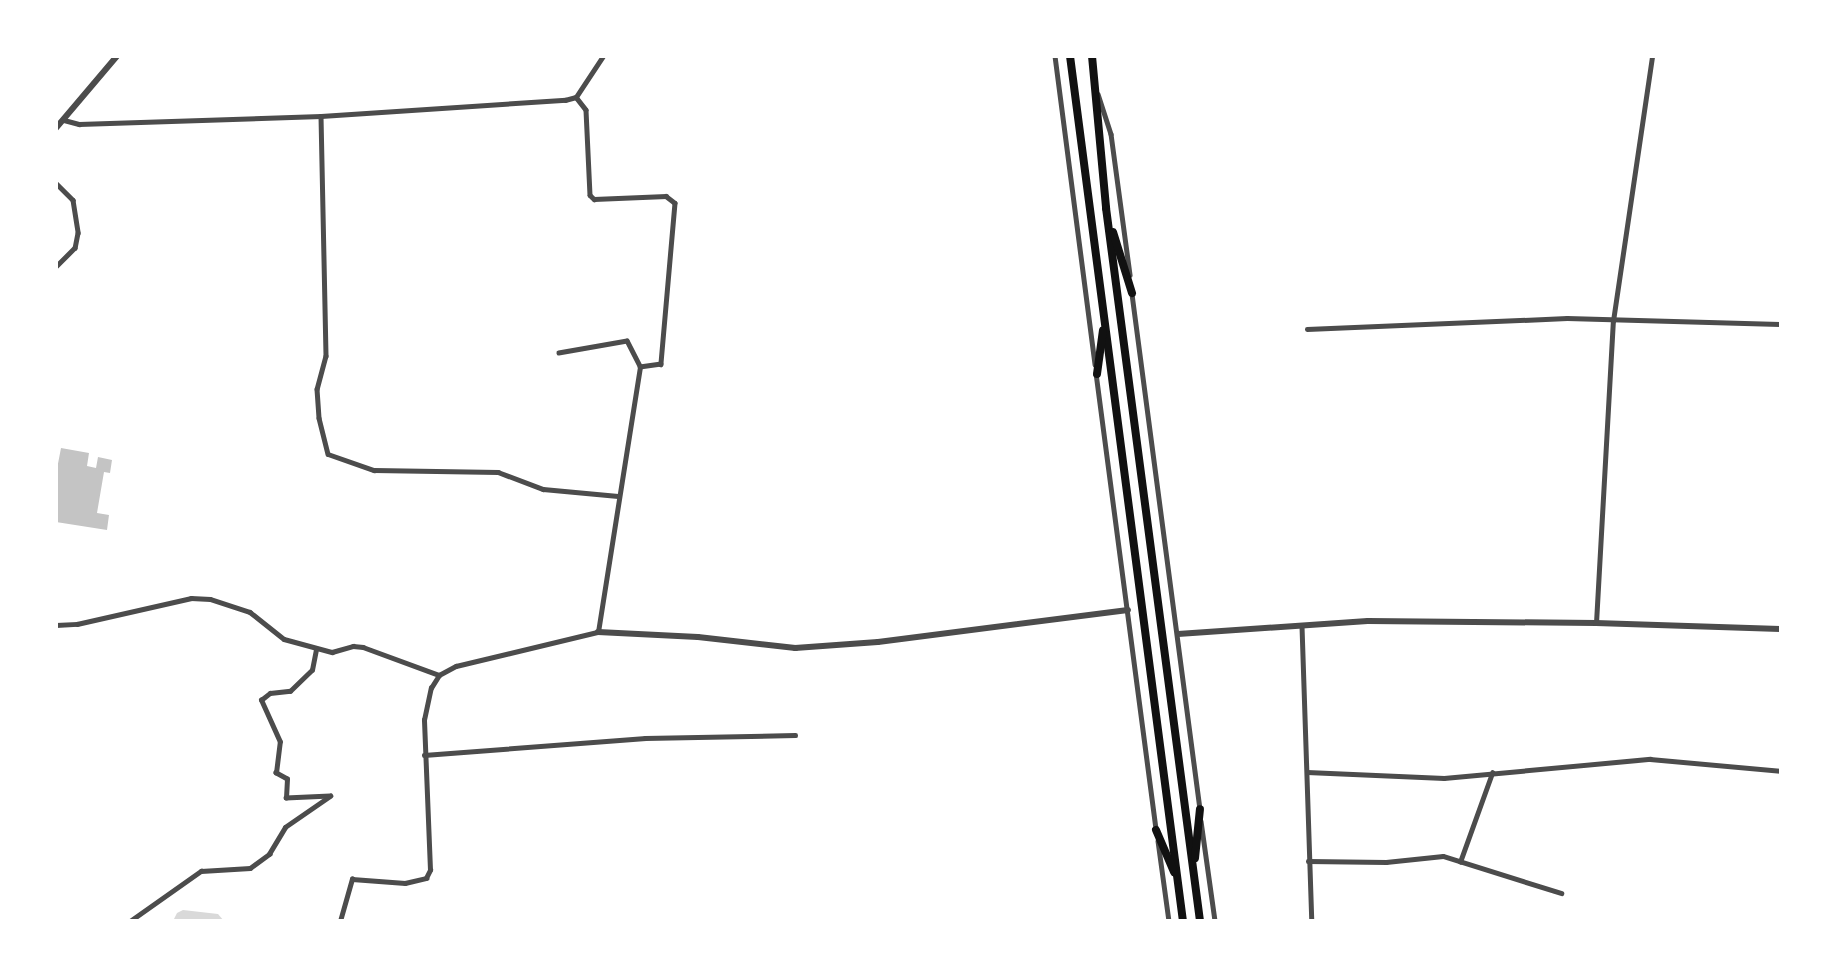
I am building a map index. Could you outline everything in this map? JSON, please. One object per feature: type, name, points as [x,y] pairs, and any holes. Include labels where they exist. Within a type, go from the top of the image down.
[{"type":"main road","points":[[1070,56],[1183,921]]},
{"type":"main road","points":[[1092,56],[1106,208],[1200,921]]},
{"type":"main road","points":[[1106,208],[1132,293]]},
{"type":"main road","points":[[1097,374],[1104,320]]},
{"type":"main road","points":[[1194,875],[1200,809]]},
{"type":"main road","points":[[1156,830],[1178,882]]},
{"type":"street","points":[[56,128],[117,56]]},
{"type":"street","points":[[576,97],[603,56]]},
{"type":"street","points":[[1055,56],[1168,921]]},
{"type":"street","points":[[1596,623],[1613,321],[1652,56]]},
{"type":"street","points":[[1096,85],[1111,134],[1214,921]]},
{"type":"street","points":[[64,120],[79,124],[321,116],[498,106],[576,97]]},
{"type":"street","points":[[576,97],[586,110],[590,195],[594,199],[666,197],[675,203],[661,364],[640,367]]},
{"type":"street","points":[[321,116],[326,356],[317,389],[318,418],[328,454],[374,470],[498,472],[543,489],[618,496]]},
{"type":"street","points":[[56,183],[73,200],[78,233],[75,248],[56,267]]},
{"type":"street","points":[[1307,329],[1567,318],[1781,324]]},
{"type":"street","points":[[559,353],[628,341],[640,367],[598,632]]},
{"type":"street","points":[[56,625],[77,624],[191,598],[210,599],[250,612],[284,639],[332,652],[353,646],[363,647],[439,675]]},
{"type":"street","points":[[340,921],[352,879],[405,883],[426,878],[430,870],[424,755],[426,702],[439,675],[456,666],[598,632],[698,637],[795,648],[878,642],[1128,610]]},
{"type":"street","points":[[1178,634],[1381,621],[1596,623],[1781,629]]},
{"type":"street","points":[[1302,626],[1311,921]]},
{"type":"street","points":[[130,921],[201,871],[250,868],[269,854],[285,827],[330,796],[286,798],[287,779],[276,773],[280,742],[261,700],[270,693],[290,691],[312,670],[316,649]]},
{"type":"street","points":[[424,755],[645,738],[795,735]]},
{"type":"street","points":[[1307,772],[1444,778],[1650,759],[1781,771]]},
{"type":"street","points":[[1461,862],[1492,773]]},
{"type":"street","points":[[1308,861],[1386,862],[1443,856],[1560,893]]},
{"type":"shaded area","points":[[183,910],[218,914],[224,921],[173,921],[177,913]]},
{"type":"building","points":[[61,448],[89,453],[87,466],[96,468],[98,457],[112,460],[110,473],[104,472],[97,513],[109,515],[107,530],[56,522],[56,474]]}]
